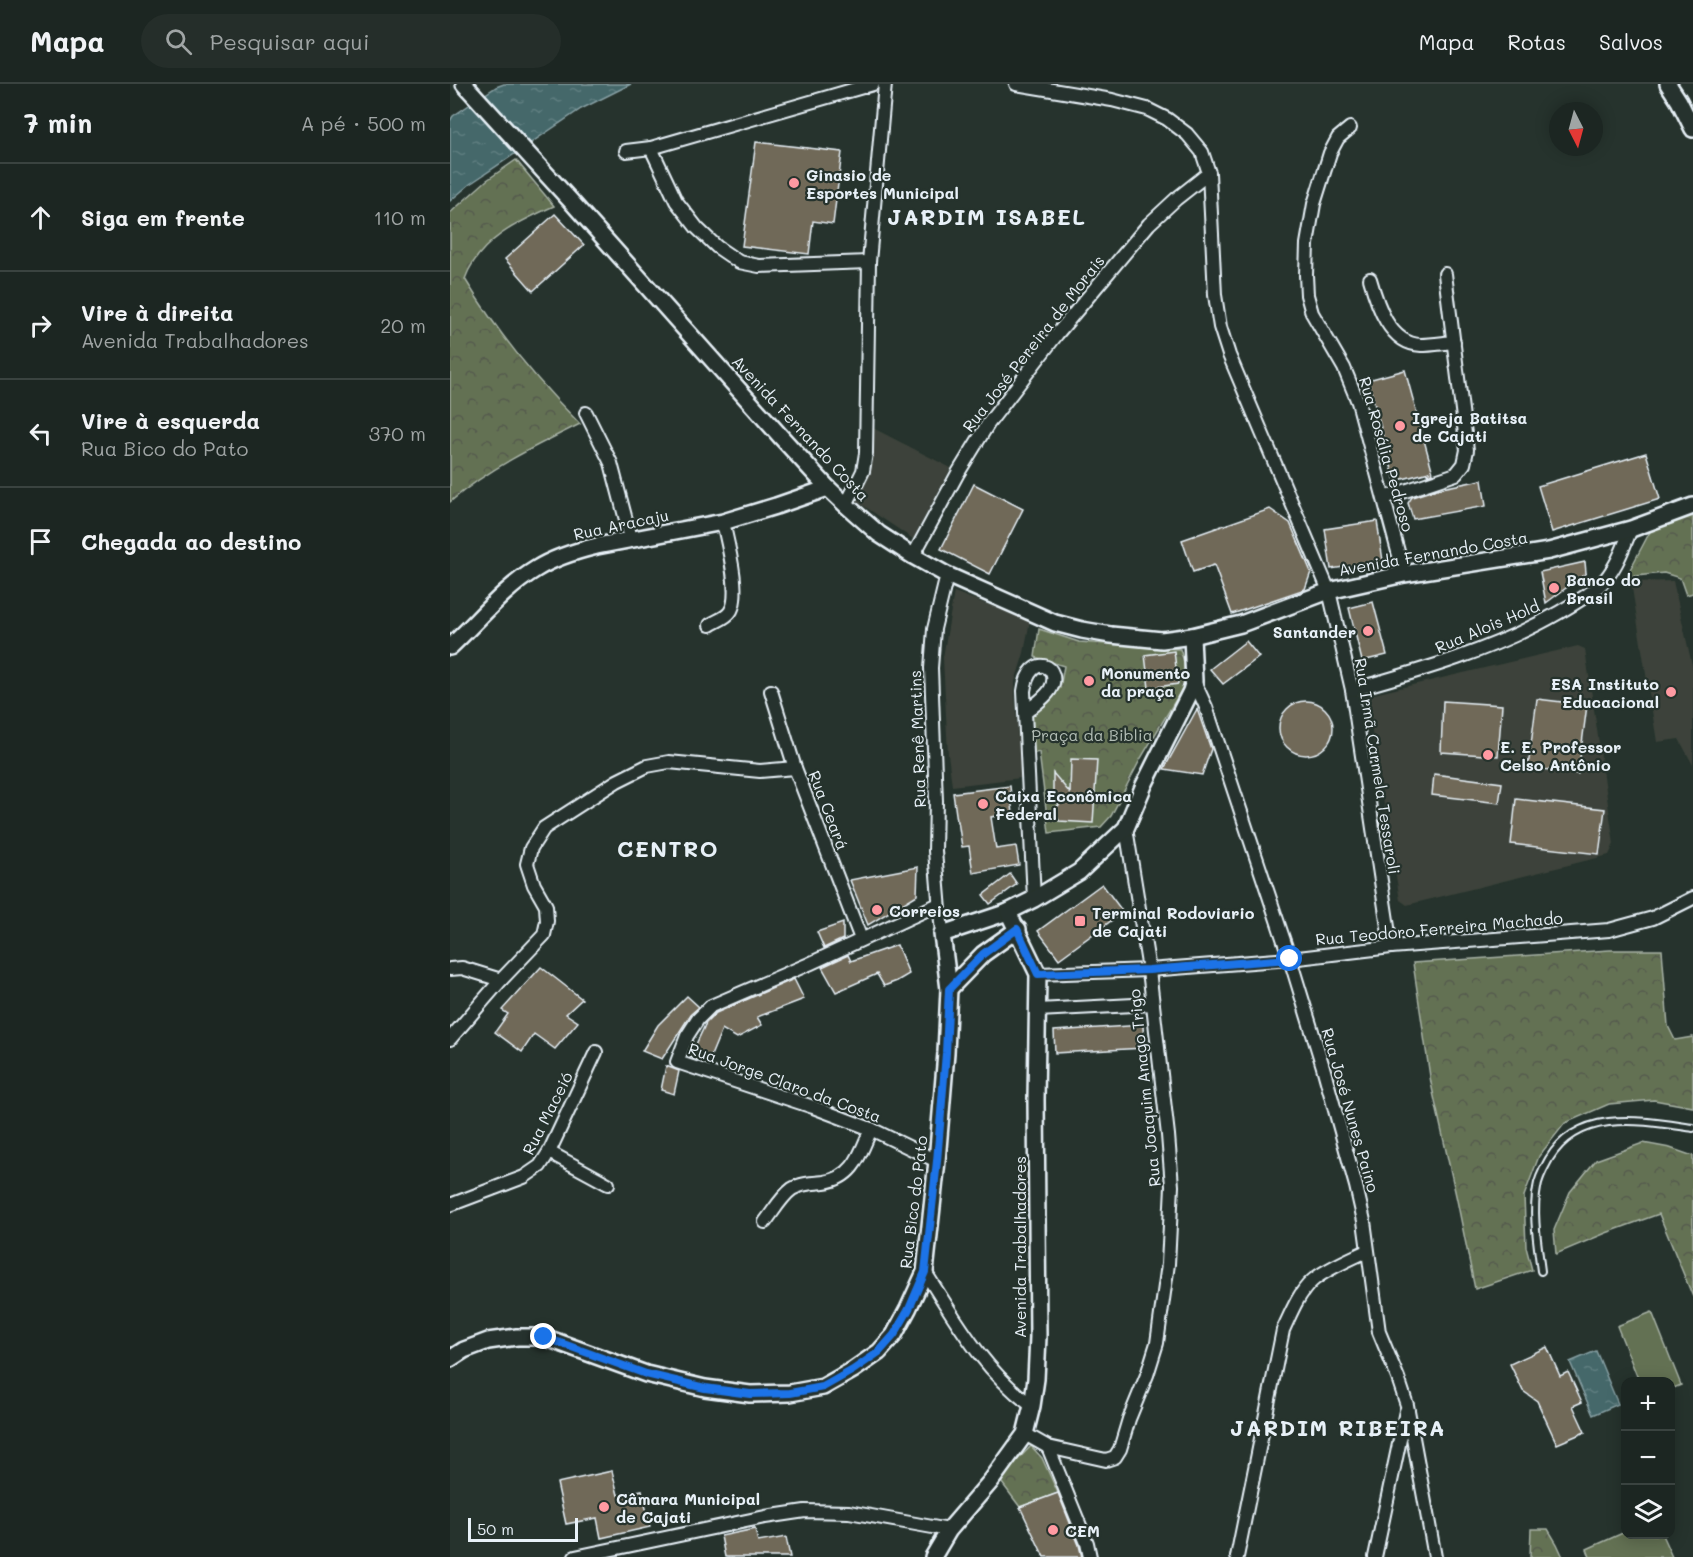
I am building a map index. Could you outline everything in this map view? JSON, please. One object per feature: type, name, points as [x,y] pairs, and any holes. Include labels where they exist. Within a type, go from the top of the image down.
[{"type":"street","name":"Avenida Fernando Costa","points":[[464,84],[828,488],[846,505],[879,534],[913,556],[947,575],[1055,622],[1112,635],[1162,640],[1192,636],[1241,624],[1329,591],[1404,574],[1549,551],[1630,529],[1693,506]]},
{"type":"street","points":[[626,151],[651,148],[873,84]]},
{"type":"street","points":[[846,505],[863,471],[866,453],[869,262],[885,84]]},
{"type":"street","points":[[1016,84],[1112,100],[1147,109],[1167,119],[1187,134],[1202,153],[1209,173]]},
{"type":"street","points":[[1668,84],[1693,129]]},
{"type":"street","name":"Rua Rosália Pedroso","points":[[1350,128],[1338,138],[1330,153],[1314,204],[1307,244],[1307,295],[1312,313],[1344,368],[1358,402],[1404,574]]},
{"type":"street","points":[[651,148],[676,201],[697,228],[717,247],[739,262],[759,266],[869,262]]},
{"type":"street","name":"Rua José Pereira de Morais","points":[[913,556],[958,473],[988,424],[1057,334],[1149,224],[1209,173]]},
{"type":"street","name":"Rua Irmã Carmela Tessaroli","points":[[1209,173],[1215,295],[1220,327],[1229,356],[1329,591],[1352,690],[1391,947]]},
{"type":"street","points":[[1384,498],[1456,474],[1464,464],[1467,450],[1445,274]]},
{"type":"street","points":[[1370,279],[1376,302],[1384,317],[1393,331],[1404,341],[1419,345],[1454,342]]},
{"type":"street","points":[[586,413],[611,463],[631,539]]},
{"type":"street","name":"Rua Aracaju","points":[[450,647],[507,591],[549,561],[580,550],[723,522],[828,488]]},
{"type":"street","points":[[710,625],[729,614],[734,605],[734,574],[723,522]]},
{"type":"street","name":"Rua Alois Hold","points":[[1352,690],[1438,666],[1490,647],[1533,627],[1575,603],[1601,584],[1620,558],[1630,529]]},
{"type":"street","name":"Rua Renê Martins","points":[[942,934],[935,851],[936,801],[931,668],[934,629],[947,575]]},
{"type":"street","points":[[942,934],[1008,912],[1034,899],[1078,872],[1126,828],[1194,681],[1192,636]]},
{"type":"street","name":"Rua José Nunes Paino","points":[[1194,681],[1206,706],[1290,959],[1356,1186],[1364,1221],[1379,1332],[1407,1405],[1435,1557]]},
{"type":"street","name":"Rua Ceará","points":[[771,691],[795,768],[861,939]]},
{"type":"street","points":[[1026,712],[1034,899]]},
{"type":"street","points":[[450,1039],[543,935],[547,921],[546,906],[534,885],[527,864],[531,848],[544,828],[617,780],[647,766],[669,762],[760,771],[795,768]]},
{"type":"street","name":"Rua Joaquim Anago Trigo","points":[[1024,1434],[1048,1447],[1106,1460],[1115,1456],[1120,1449],[1157,1343],[1168,1264],[1172,1186],[1149,970],[1126,828]]},
{"type":"street","name":"Rua Teodoro Ferreira Machado","points":[[1038,974],[1149,970],[1290,959],[1391,947],[1609,930],[1653,918],[1693,898]]},
{"type":"street","name":"Rua Jorge Claro da Costa","points":[[937,1161],[871,1129],[813,1107],[677,1062],[687,1036],[698,1019],[711,1006],[939,904]]},
{"type":"street","name":"Avenida Trabalhadores","points":[[933,1557],[949,1530],[991,1481],[1024,1434],[1032,1406],[1036,1378],[1038,974],[1008,912]]},
{"type":"street","points":[[949,989],[983,954],[1017,929]]},
{"type":"street","name":"Rua Bico do Pato","points":[[450,1359],[464,1350],[488,1341],[517,1337],[544,1337],[646,1374],[705,1388],[750,1394],[790,1393],[823,1387],[879,1352],[894,1335],[904,1318],[925,1272],[946,1053],[949,989],[942,934]]},
{"type":"street","points":[[450,969],[462,968],[501,980]]},
{"type":"street","points":[[1038,1010],[1153,1004]]},
{"type":"street","name":"Rua Maceió","points":[[450,1205],[524,1177],[540,1166],[549,1152],[596,1052]]},
{"type":"street","points":[[765,1222],[789,1191],[799,1185],[833,1180],[848,1173],[858,1160],[871,1129]]},
{"type":"street","points":[[549,1152],[608,1184]]},
{"type":"street","points":[[1237,1557],[1287,1321],[1296,1302],[1312,1281],[1367,1251]]},
{"type":"street","points":[[925,1272],[980,1356],[1013,1392],[1032,1406]]},
{"type":"street","points":[[1375,1557],[1407,1405]]},
{"type":"street","points":[[1048,1447],[1087,1543],[1090,1557]]},
{"type":"street","points":[[575,1557],[765,1517],[805,1511],[849,1512],[949,1530]]},
{"type":"lane","points":[[1541,1272],[1537,1231],[1537,1188],[1543,1170],[1554,1151],[1567,1137],[1585,1127],[1603,1122],[1627,1120],[1693,1128]]},
{"type":"shaded area","points":[[871,427],[951,468],[913,539],[852,498],[871,472]]},
{"type":"shaded area","name":"ESA Instituto Educacional","points":[[1673,581],[1693,669],[1693,765],[1679,739],[1657,742],[1631,582]]},
{"type":"shaded area","points":[[954,592],[1030,620],[1024,653],[1015,682],[1021,778],[952,786],[943,658]]},
{"type":"shaded area","name":"E. E. Professor Celso Antônio","points":[[1578,646],[1585,649],[1614,844],[1609,855],[1407,905],[1400,900],[1367,703],[1370,695]]},
{"type":"green space","points":[[516,160],[554,206],[514,226],[490,243],[471,265],[465,279],[490,318],[518,355],[580,424],[496,469],[450,502],[450,213],[487,180]]},
{"type":"green space","points":[[1693,512],[1693,593],[1686,595],[1680,578],[1664,573],[1626,577],[1652,528]]},
{"type":"green space","name":"Praça da Biblia","points":[[1039,629],[1079,642],[1180,649],[1184,662],[1184,686],[1141,758],[1111,816],[1101,827],[1049,833],[1039,752],[1031,754],[1032,712],[1060,688],[1064,666],[1035,657]]},
{"type":"green space","points":[[1610,950],[1662,950],[1668,1026],[1675,1040],[1693,1037],[1693,1107],[1654,1100],[1609,1104],[1565,1123],[1539,1156],[1524,1196],[1526,1247],[1532,1270],[1475,1289],[1431,1083],[1413,963]]},
{"type":"green space","points":[[1643,1143],[1670,1148],[1693,1156],[1693,1297],[1659,1214],[1556,1254],[1554,1230],[1570,1192],[1596,1160]]},
{"type":"green space","points":[[1652,1312],[1681,1385],[1675,1387],[1675,1377],[1637,1377],[1617,1326]]},
{"type":"green space","points":[[1031,1446],[1042,1458],[1058,1493],[1020,1507],[999,1479]]},
{"type":"green space","points":[[1531,1529],[1548,1529],[1563,1557],[1530,1557]]},
{"type":"green space","points":[[1621,1534],[1621,1539],[1664,1539],[1672,1557],[1590,1557],[1587,1549]]},
{"type":"water","points":[[504,84],[631,84],[581,109],[470,184],[450,201],[450,121],[453,116]]},
{"type":"water","points":[[1596,1351],[1618,1404],[1593,1415],[1570,1362]]},
{"type":"building","name":"Ginasio de Esportes Municipal","points":[[756,142],[842,152],[833,224],[813,221],[809,254],[742,246]]},
{"type":"building","points":[[555,214],[584,245],[533,291],[505,259]]},
{"type":"building","name":"Igreja Batitsa de Cajati","points":[[1405,370],[1433,473],[1427,475],[1429,472],[1395,481],[1368,380]]},
{"type":"building","points":[[1646,453],[1660,499],[1552,532],[1538,486]]},
{"type":"building","points":[[1482,480],[1486,506],[1413,519],[1408,503],[1412,497],[1437,489]]},
{"type":"building","points":[[974,484],[1023,509],[990,574],[941,549]]},
{"type":"building","points":[[1270,509],[1290,523],[1311,572],[1305,589],[1232,614],[1214,565],[1193,572],[1182,540]]},
{"type":"building","points":[[1377,521],[1383,561],[1331,569],[1325,529]]},
{"type":"building","name":"Banco do Brasil","points":[[1585,562],[1586,573],[1546,603],[1540,572]]},
{"type":"building","name":"Santander","points":[[1373,602],[1387,655],[1362,661],[1349,608]]},
{"type":"building","points":[[1246,641],[1259,657],[1223,684],[1210,669]]},
{"type":"building","points":[[1174,651],[1178,684],[1149,688],[1145,655]]},
{"type":"building","points":[[1537,699],[1587,705],[1578,774],[1528,767]]},
{"type":"building","points":[[1301,701],[1311,701],[1321,705],[1329,713],[1333,728],[1329,743],[1321,751],[1311,755],[1301,755],[1291,751],[1283,743],[1279,733],[1279,723],[1283,713],[1291,705]]},
{"type":"building","points":[[1443,701],[1502,705],[1498,756],[1441,752]]},
{"type":"building","points":[[1197,709],[1211,749],[1202,775],[1164,769]]},
{"type":"building","points":[[1071,759],[1097,760],[1093,823],[1059,821],[1054,808],[1059,805],[1053,793],[1053,773],[1070,793]]},
{"type":"building","points":[[1434,774],[1502,783],[1499,803],[1432,795]]},
{"type":"building","points":[[1010,786],[1013,814],[991,817],[996,849],[1016,846],[1019,865],[973,873],[969,846],[962,847],[953,793]]},
{"type":"building","points":[[1516,799],[1605,809],[1599,854],[1511,844]]},
{"type":"building","name":"Correios","points":[[918,867],[917,895],[868,925],[850,880]]},
{"type":"building","points":[[1010,874],[1017,884],[990,904],[983,895]]},
{"type":"building","name":"Terminal Rodoviario de Cajati","points":[[1102,884],[1123,912],[1059,959],[1038,931]]},
{"type":"building","points":[[843,923],[843,939],[824,948],[817,932]]},
{"type":"building","points":[[897,945],[909,974],[884,986],[877,974],[836,992],[822,967],[848,955],[851,961]]},
{"type":"building","points":[[541,967],[582,999],[566,1014],[578,1022],[555,1049],[534,1034],[522,1052],[495,1032],[508,1014],[502,1010]]},
{"type":"building","points":[[794,979],[804,999],[757,1017],[762,1025],[737,1038],[722,1029],[708,1063],[690,1057],[706,1023],[716,1013]]},
{"type":"building","points":[[687,996],[699,1007],[691,1014],[662,1059],[642,1051],[658,1025]]},
{"type":"building","points":[[1143,1025],[1144,1048],[1055,1053],[1054,1031]]},
{"type":"building","points":[[666,1066],[679,1071],[674,1094],[661,1090]]},
{"type":"building","points":[[1547,1347],[1560,1376],[1568,1372],[1582,1402],[1573,1406],[1585,1432],[1557,1444],[1537,1401],[1523,1391],[1510,1364]]},
{"type":"building","name":"Câmara Municipal de Cajati","points":[[612,1471],[618,1495],[642,1490],[650,1527],[601,1538],[597,1518],[566,1524],[557,1483]]},
{"type":"building","name":"CEM","points":[[1058,1493],[1082,1557],[1044,1557],[1020,1507]]},
{"type":"building","points":[[755,1529],[758,1542],[786,1537],[790,1557],[725,1557],[721,1536]]},
{"type":"place","name":"Ginasio de Esportes Municipal","points":[[794,183]]},
{"type":"place","name":"Igreja Batitsa de Cajati","points":[[1400,426]]},
{"type":"place","name":"Banco do Brasil","points":[[1554,588]]},
{"type":"place","name":"Santander","points":[[1368,631]]},
{"type":"place","name":"Monumento da praça","points":[[1089,681]]},
{"type":"place","name":"ESA Instituto Educacional","points":[[1671,692]]},
{"type":"place","name":"E. E. Professor Celso Antônio","points":[[1488,755]]},
{"type":"place","name":"Caixa Econômica Federal","points":[[983,804]]},
{"type":"place","name":"Correios","points":[[877,910]]},
{"type":"place","name":"Terminal Rodoviario de Cajati","points":[[1080,921]]},
{"type":"place","name":"Câmara Municipal de Cajati","points":[[604,1507]]},
{"type":"place","name":"CEM","points":[[1053,1530]]},
{"type":"district","name":"JARDIM ISABEL","points":[[987,216]]},
{"type":"district","name":"CENTRO","points":[[668,848]]},
{"type":"district","name":"JARDIM RIBEIRA","points":[[1338,1427]]},
{"type":"route","points":[[544,1337],[646,1374],[705,1388],[750,1394],[790,1393],[823,1387],[879,1352],[894,1335],[909,1309],[925,1272],[937,1161],[949,989],[983,954],[1017,929],[1038,974],[1149,970],[1290,959]]}]
